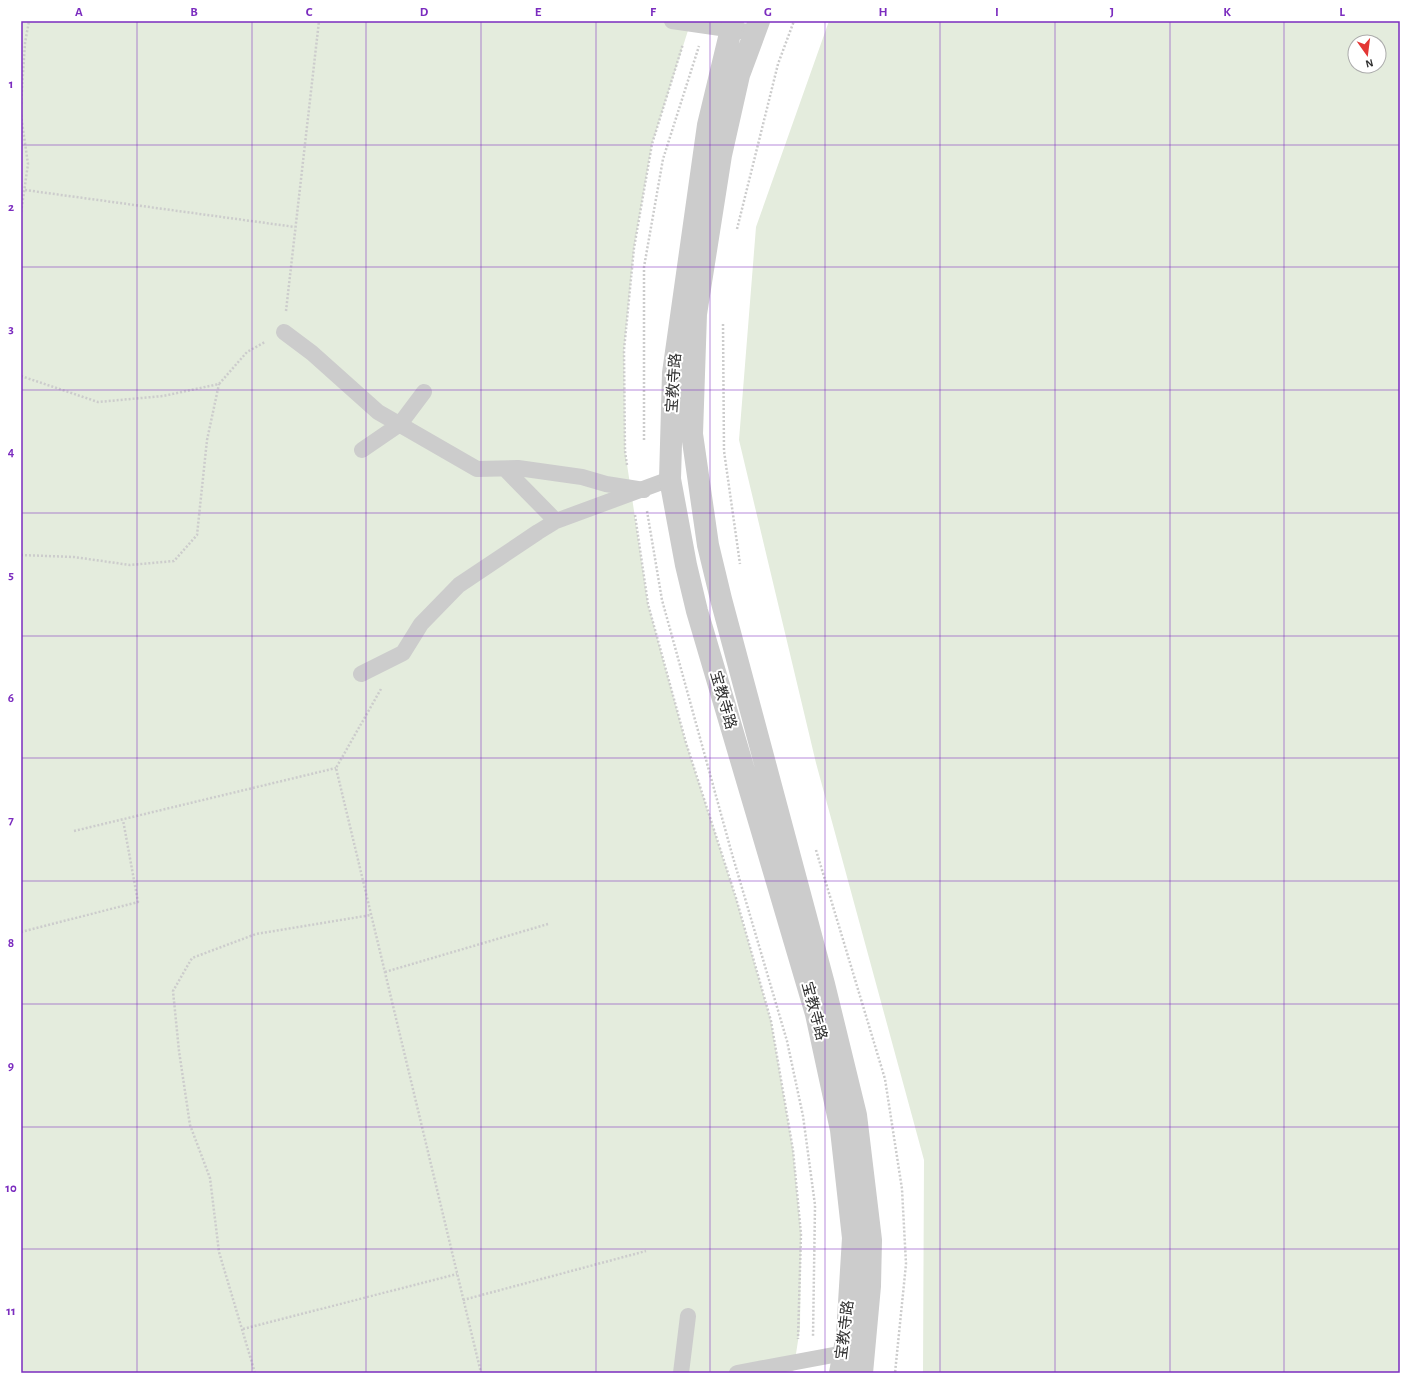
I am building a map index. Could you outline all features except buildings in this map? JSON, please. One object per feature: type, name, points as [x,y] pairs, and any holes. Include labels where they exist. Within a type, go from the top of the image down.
[{"type":"street","name":"宝教寺路","points":[[732,25],[708,125],[673,373],[670,479],[686,565],[697,611],[816,1014],[842,1130],[853,1238],[847,1335],[842,1363]]},
{"type":"street","name":"宝教寺路","points":[[757,27],[739,75],[722,155],[696,314],[692,434],[708,545],[721,599],[820,968],[856,1115],[871,1240],[870,1286],[862,1373]]},
{"type":"lane","points":[[672,21],[757,27]]},
{"type":"lane","points":[[284,332],[312,353],[378,412],[477,469],[518,468],[582,477],[606,484],[644,490]]},
{"type":"lane","points":[[362,450],[400,424],[424,392]]},
{"type":"lane","points":[[505,469],[556,521]]},
{"type":"lane","points":[[361,674],[403,653],[421,624],[459,585],[556,521],[644,490],[670,479]]},
{"type":"lane","points":[[681,1373],[688,1316]]},
{"type":"lane","points":[[737,1373],[842,1363]]},
{"type":"path","points":[[21,104],[25,43],[29,21]]},
{"type":"path","points":[[21,555],[74,557],[130,565],[174,561],[197,535],[207,440],[219,384],[247,352],[284,332],[319,21]]},
{"type":"path","points":[[736,233],[778,64],[794,21]]},
{"type":"path","points":[[21,115],[28,164],[21,213]]},
{"type":"path","points":[[24,190],[295,227]]},
{"type":"path","points":[[723,318],[724,451],[741,566]]},
{"type":"path","points":[[21,376],[98,402],[163,396],[219,384]]},
{"type":"path","points":[[383,686],[336,768],[481,1373]]},
{"type":"path","points":[[74,832],[336,768]]},
{"type":"path","points":[[21,932],[138,902],[123,820]]},
{"type":"path","points":[[814,842],[885,1079],[902,1189],[906,1264],[895,1373]]},
{"type":"path","points":[[255,1373],[219,1252],[210,1178],[190,1125],[179,1051],[173,991],[192,958],[256,934],[371,915]]},
{"type":"path","points":[[385,972],[548,924]]},
{"type":"path","points":[[463,1300],[646,1251]]},
{"type":"path","points":[[242,1329],[457,1274]]},
{"type":"green space","points":[[21,21],[691,21],[652,144],[634,248],[624,350],[625,451],[648,604],[686,743],[736,898],[771,1021],[793,1150],[801,1234],[800,1328],[793,1373],[21,1373]]},
{"type":"green space","points":[[829,21],[1400,21],[1400,1373],[923,1373],[924,1160],[816,763],[739,440],[756,227]]}]
